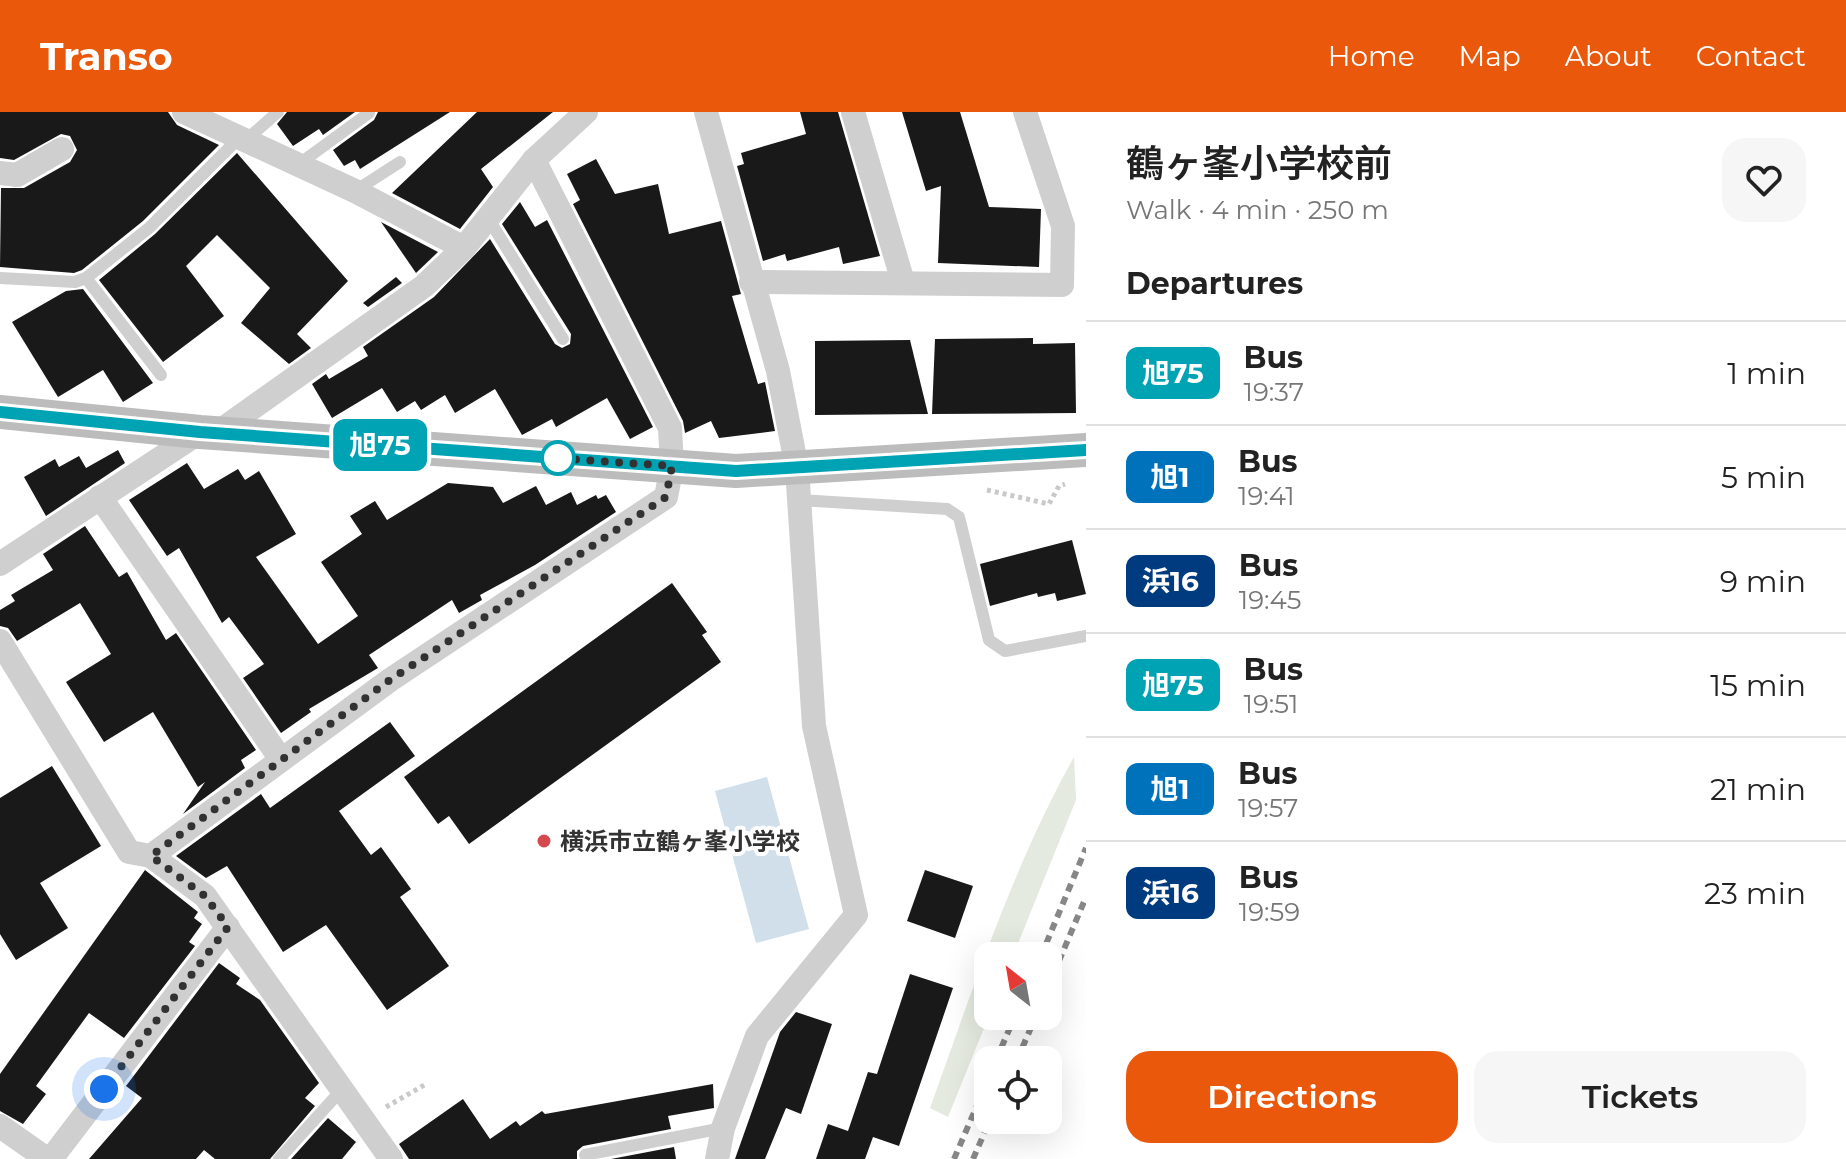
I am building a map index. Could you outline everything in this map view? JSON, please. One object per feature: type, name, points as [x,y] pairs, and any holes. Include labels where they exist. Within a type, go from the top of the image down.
[{"type":"street","points":[[184,112],[355,191],[464,248]]},
{"type":"street","points":[[706,112],[778,371],[798,484],[814,726],[856,915],[757,1036],[723,1128],[717,1159]]},
{"type":"street","points":[[853,112],[903,282]]},
{"type":"street","points":[[751,282],[1062,285],[1063,226],[1025,112]]},
{"type":"street","points":[[0,564],[100,497],[208,432],[424,286],[464,248],[534,160],[577,115]]},
{"type":"street","points":[[0,173],[17,175],[62,149]]},
{"type":"street","points":[[151,856],[280,758],[390,680],[666,497],[672,466],[670,428],[534,160]]},
{"type":"street","points":[[0,412],[208,432],[736,471],[798,484],[1086,450]]},
{"type":"street","points":[[100,497],[280,758]]},
{"type":"street","points":[[0,641],[129,852],[151,856],[205,896],[391,1159]]},
{"type":"street","points":[[0,1126],[49,1159],[228,927]]},
{"type":"lane","points":[[0,278],[75,282],[86,278],[149,228],[243,138],[278,112]]},
{"type":"lane","points":[[299,164],[369,113]]},
{"type":"lane","points":[[355,191],[400,162]]},
{"type":"lane","points":[[488,218],[563,339]]},
{"type":"lane","points":[[86,278],[161,375]]},
{"type":"lane","points":[[798,484],[947,509],[959,517],[989,640],[1005,651],[1086,636]]},
{"type":"lane","points":[[279,1159],[336,1096]]},
{"type":"lane","points":[[585,1155],[723,1128]]},
{"type":"path","points":[[364,1119],[426,1084]]},
{"type":"shaded area","points":[[1074,757],[1076,800],[1019,942],[991,942],[1031,842]]},
{"type":"shaded area","points":[[767,777],[809,929],[756,943],[715,791]]},
{"type":"shaded area","points":[[974,985],[974,1030],[983,1030],[977,1046],[974,1046],[948,1117],[930,1108]]},
{"type":"building","points":[[0,112],[168,112],[177,125],[219,145],[143,221],[82,270],[74,273],[0,267],[1,188],[24,188],[70,162],[77,150],[70,136],[61,134],[14,160],[0,158]]},
{"type":"building","points":[[287,112],[355,112],[323,135],[319,129],[293,146],[277,124]]},
{"type":"building","points":[[378,112],[450,112],[360,169],[355,160],[344,166],[333,150],[374,120]]},
{"type":"building","points":[[477,112],[553,112],[481,169],[493,187],[460,229],[392,193]]},
{"type":"building","points":[[800,112],[838,112],[880,256],[843,264],[839,247],[787,261],[785,254],[763,261],[737,166],[744,164],[741,153],[806,134]]},
{"type":"building","points":[[902,112],[960,112],[989,207],[1041,209],[1039,267],[938,263],[941,186],[926,191]]},
{"type":"building","points":[[237,153],[348,281],[297,334],[311,348],[289,364],[241,323],[270,288],[217,235],[186,266],[224,316],[163,362],[99,280],[155,234]]},
{"type":"building","points":[[596,159],[615,194],[658,184],[669,234],[721,221],[741,294],[732,296],[758,384],[765,382],[775,431],[719,438],[711,421],[685,433],[683,421],[573,204],[580,200],[567,174]]},
{"type":"building","points":[[520,202],[535,227],[547,220],[653,427],[630,439],[607,398],[556,427],[552,419],[522,435],[495,389],[455,413],[445,395],[421,410],[415,401],[397,412],[382,388],[332,418],[312,384],[326,374],[329,379],[368,356],[363,347],[434,297],[490,239],[555,344],[562,348],[570,344],[571,334],[502,224]]},
{"type":"building","points":[[381,222],[438,252],[416,273]]},
{"type":"building","points":[[396,277],[402,283],[368,307],[363,303]]},
{"type":"building","points":[[83,289],[153,383],[123,402],[103,370],[58,397],[12,322],[66,291]]},
{"type":"building","points":[[1033,338],[1033,344],[1075,343],[1076,413],[932,414],[935,339]]},
{"type":"building","points":[[910,340],[928,414],[815,415],[815,341]]},
{"type":"building","points":[[118,450],[125,463],[46,516],[24,477],[55,459],[59,467],[79,456],[86,468]]},
{"type":"building","points":[[187,463],[204,489],[238,469],[245,480],[259,471],[296,534],[256,557],[318,644],[358,616],[321,562],[362,534],[350,516],[375,501],[387,520],[448,483],[493,487],[503,503],[536,486],[546,505],[571,492],[577,505],[596,495],[598,499],[606,495],[616,512],[535,565],[480,595],[482,600],[459,613],[452,600],[369,655],[378,668],[309,709],[311,712],[281,733],[243,678],[264,664],[229,617],[222,623],[179,548],[167,556],[129,500]]},
{"type":"building","points":[[85,526],[119,577],[127,572],[166,640],[176,633],[256,750],[241,760],[245,768],[183,814],[205,782],[198,787],[153,712],[104,742],[66,682],[111,654],[80,603],[17,641],[8,628],[0,626],[0,610],[15,601],[11,595],[53,570],[43,554]]},
{"type":"building","points":[[1072,540],[1086,594],[1057,601],[1055,593],[1038,597],[1037,593],[990,606],[980,564]]},
{"type":"building","points":[[672,583],[707,632],[702,635],[721,662],[469,844],[449,816],[438,824],[404,777]]},
{"type":"building","points":[[390,722],[415,756],[339,811],[371,855],[381,847],[411,889],[400,897],[449,966],[387,1010],[326,925],[283,952],[227,866],[206,878],[176,856],[261,794],[270,808]]},
{"type":"building","points":[[52,766],[101,846],[40,883],[68,928],[16,960],[0,934],[0,798]]},
{"type":"building","points":[[145,870],[198,912],[194,918],[202,924],[189,942],[195,946],[124,1038],[89,1013],[36,1086],[46,1094],[23,1124],[0,1111],[0,1074]]},
{"type":"building","points":[[925,870],[973,886],[955,938],[907,921]]},
{"type":"building","points":[[219,963],[240,978],[236,984],[260,1000],[319,1083],[305,1098],[315,1106],[270,1159],[215,1159],[204,1150],[196,1159],[89,1159],[142,1098],[126,1086]]},
{"type":"building","points":[[910,974],[953,988],[899,1146],[873,1137],[865,1159],[816,1159],[828,1124],[848,1131],[868,1072],[877,1074]]},
{"type":"building","points":[[796,1012],[832,1024],[801,1114],[786,1108],[765,1159],[735,1159],[780,1032]]},
{"type":"building","points":[[713,1084],[714,1108],[668,1116],[671,1129],[583,1146],[577,1151],[577,1159],[409,1159],[399,1144],[463,1099],[490,1139],[516,1121],[520,1126],[542,1111],[545,1114]]},
{"type":"building","points":[[328,1118],[356,1142],[342,1159],[291,1159]]},
{"type":"building","points":[[674,1147],[676,1159],[611,1159]]},
{"type":"railway","points":[[1047,942],[1086,848]]},
{"type":"railway","points":[[1062,954],[1086,897]]},
{"type":"railway","points":[[1002,1046],[1009,1030]]},
{"type":"railway","points":[[1023,1046],[1030,1030]]},
{"type":"railway","points":[[954,1159],[974,1113]]},
{"type":"railway","points":[[973,1159],[984,1134]]},
{"type":"bus line","name":"旭75","points":[[0,412],[200,432],[736,471],[1086,450]]},
{"type":"place","name":"横浜市立鶴ヶ峯小学校","points":[[544,841]]},
{"type":"route","points":[[104,1089],[228,927],[205,896],[151,856],[280,758],[390,680],[666,497],[672,466],[554,458],[558,458]]}]
